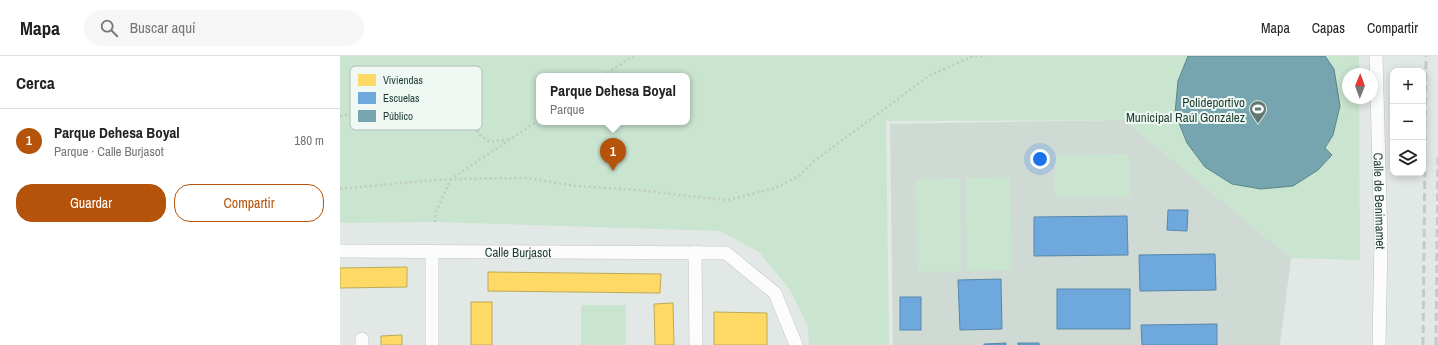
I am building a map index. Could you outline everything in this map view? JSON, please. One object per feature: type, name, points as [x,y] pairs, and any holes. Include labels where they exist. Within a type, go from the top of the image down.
[{"type":"street","name":"Calle de Benimamet","points":[[1376,56],[1381,241],[1379,345]]},
{"type":"street","name":"Calle Burjasot","points":[[340,251],[726,253],[774,293],[796,345]]},
{"type":"street","points":[[432,251],[432,345]]},
{"type":"street","points":[[695,252],[696,345]]},
{"type":"path","points":[[608,73],[633,56]]},
{"type":"path","points":[[340,190],[452,179],[527,178],[576,186],[639,190],[728,200],[775,188],[799,176],[833,147],[929,76],[973,56],[986,56]]},
{"type":"path","points":[[340,116],[350,114]]},
{"type":"path","points":[[435,222],[436,212],[452,179],[536,122]]},
{"type":"path","points":[[477,130],[478,134],[490,142],[510,139]]},
{"type":"shaded area","points":[[1124,120],[1291,258],[1280,345],[893,345],[890,124]]},
{"type":"green space","points":[[340,56],[1359,56],[1359,68],[1342,68],[1342,104],[1359,104],[1360,260],[1291,258],[1124,120],[886,121],[889,345],[809,345],[808,327],[790,290],[759,252],[720,231],[435,222],[340,223]]},
{"type":"green space","points":[[1129,154],[1130,197],[1055,197],[1055,155]]},
{"type":"green space","points":[[1010,177],[1012,270],[967,271],[965,178]]},
{"type":"green space","points":[[960,178],[962,271],[917,272],[915,179]]},
{"type":"green space","points":[[581,305],[626,305],[626,345],[581,345]]},
{"type":"building: Viviendas","points":[[407,267],[407,287],[340,288],[340,268]]},
{"type":"building: Viviendas","points":[[488,272],[661,274],[660,293],[488,291]]},
{"type":"building: Viviendas","points":[[471,302],[492,302],[492,345],[471,345]]},
{"type":"building: Viviendas","points":[[673,303],[674,345],[655,345],[654,304]]},
{"type":"building: Viviendas","points":[[714,312],[767,313],[767,345],[714,345]]},
{"type":"building: Viviendas","points":[[402,335],[402,345],[381,345],[381,336]]},
{"type":"building: Escuelas","points":[[1168,210],[1188,210],[1187,231],[1167,230]]},
{"type":"building: Escuelas","points":[[1127,216],[1128,255],[1034,256],[1034,217]]},
{"type":"building: Escuelas","points":[[1215,254],[1216,290],[1140,291],[1139,255]]},
{"type":"building: Escuelas","points":[[1001,279],[1002,329],[960,330],[958,280]]},
{"type":"building: Escuelas","points":[[1057,289],[1130,289],[1130,329],[1057,329]]},
{"type":"building: Escuelas","points":[[900,297],[921,297],[921,330],[900,330]]},
{"type":"building: Escuelas","points":[[1217,324],[1217,345],[1142,345],[1141,325]]},
{"type":"building: Escuelas","points":[[1006,343],[1006,345],[984,345],[984,344]]},
{"type":"building: Escuelas","points":[[1018,343],[1039,343],[1039,345],[1018,345]]},
{"type":"building: Público","name":"Polideportivo Municipal Raúl González","points":[[1188,56],[1325,56],[1334,69],[1340,106],[1333,135],[1325,148],[1332,155],[1318,170],[1293,186],[1261,189],[1232,184],[1205,167],[1187,143],[1175,113],[1178,81]]},
{"type":"railway","points":[[1423,345],[1426,56]]},
{"type":"railway","points":[[1436,345],[1438,157]]},
{"type":"place","name":"Polideportivo Municipal Raúl González","points":[[1258,124]]},
{"type":"place","name":"Parque Dehesa Boyal","points":[[613,171]]}]
